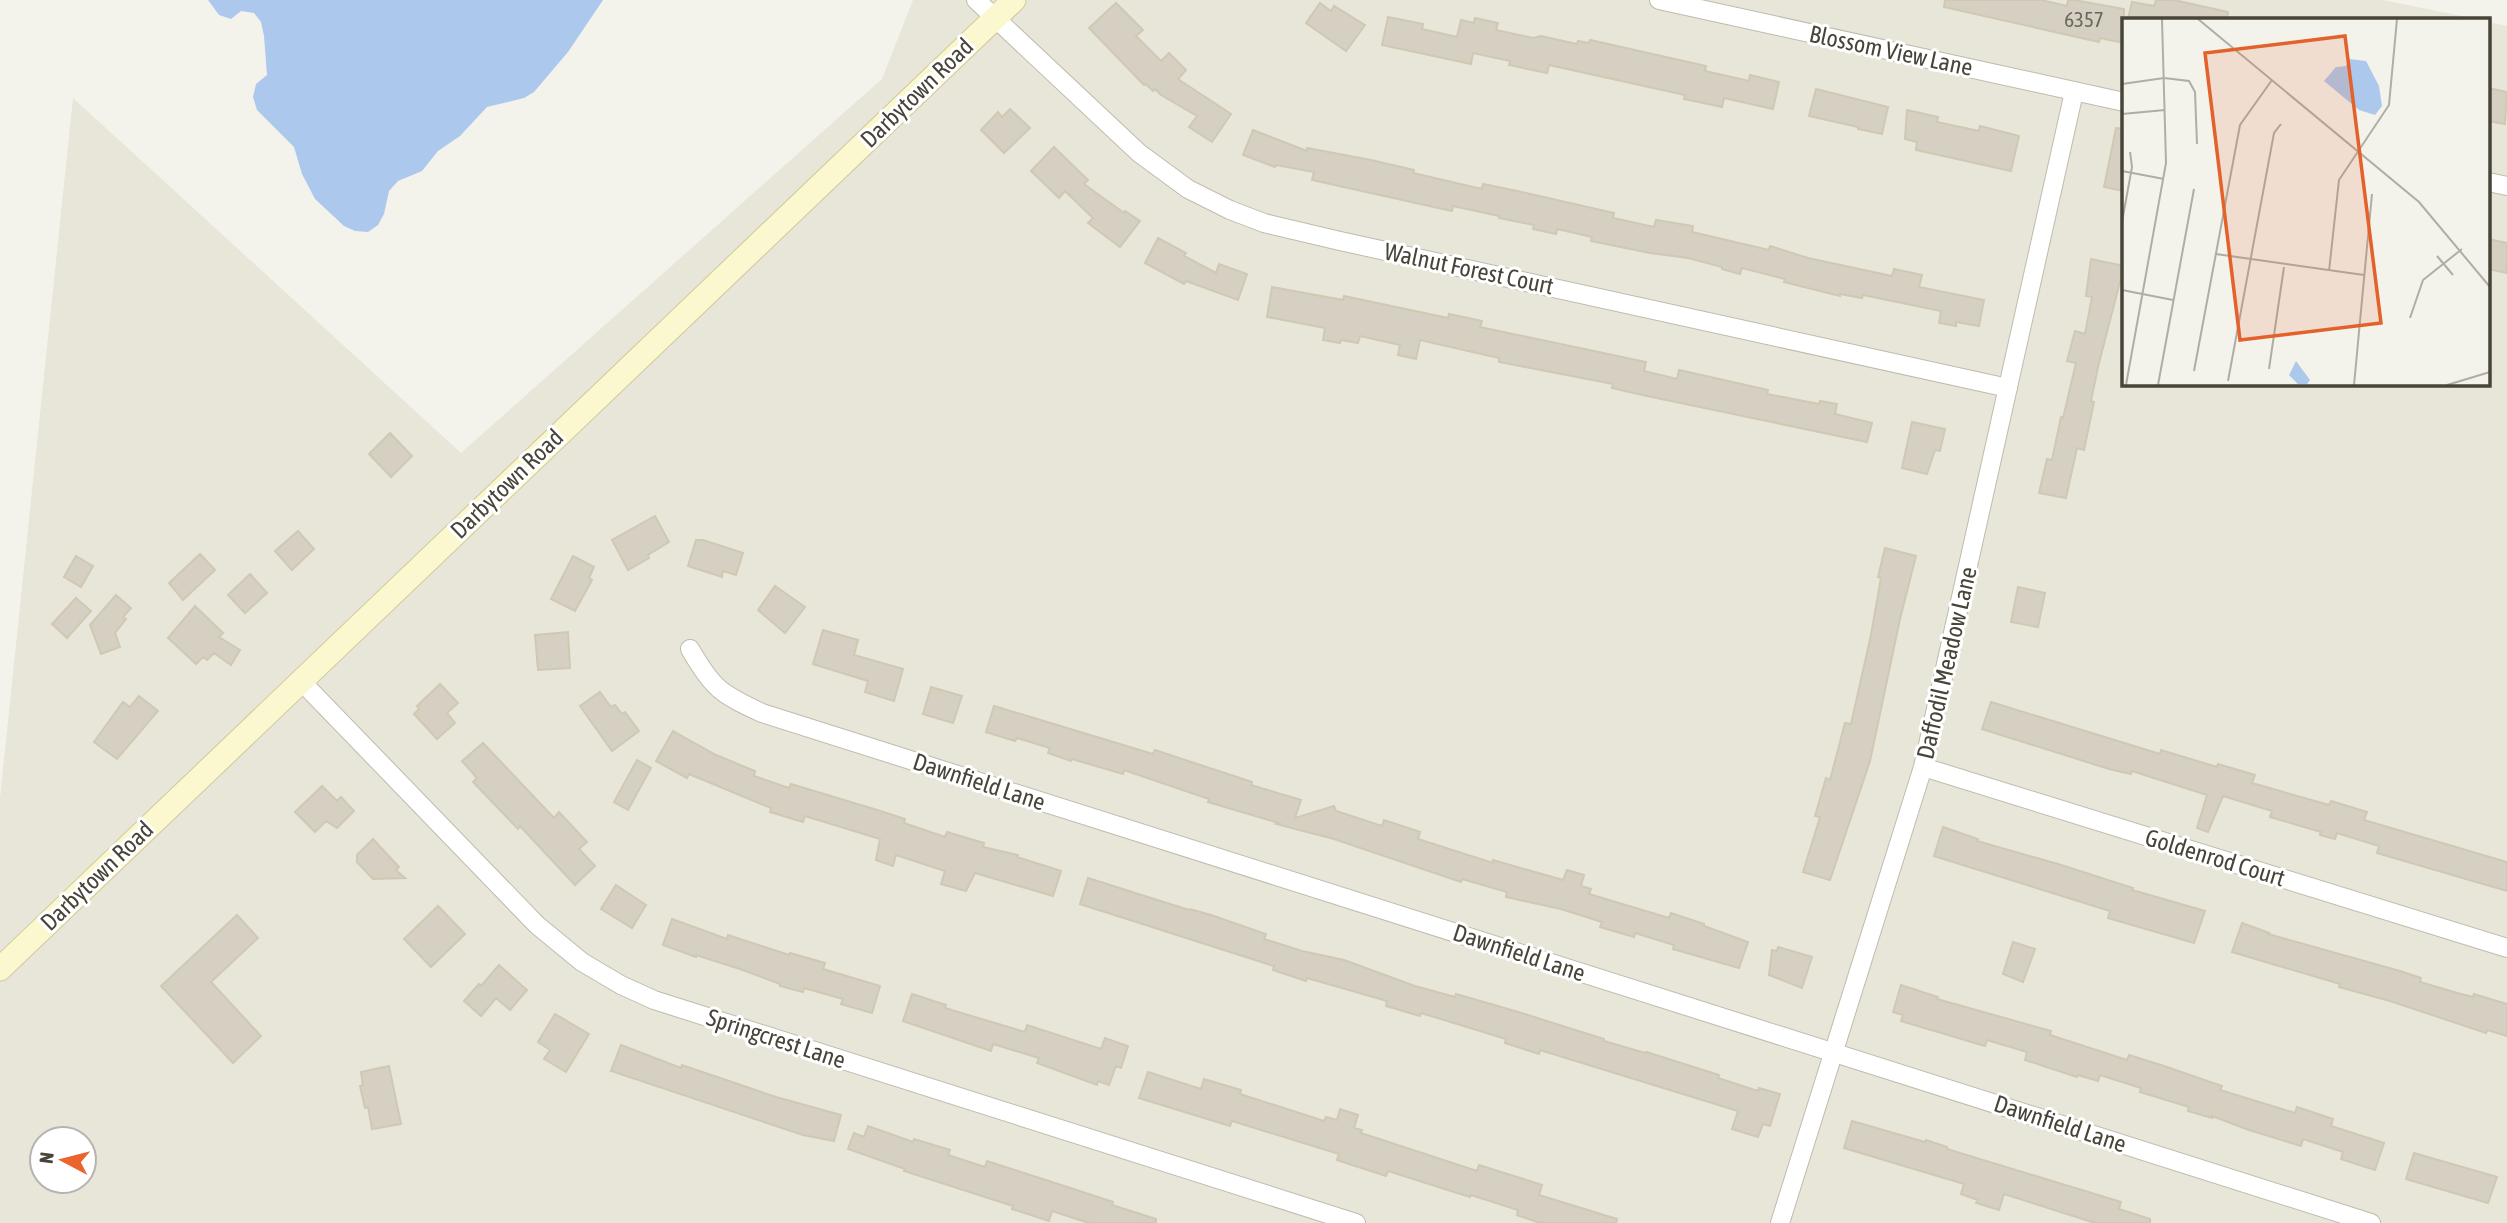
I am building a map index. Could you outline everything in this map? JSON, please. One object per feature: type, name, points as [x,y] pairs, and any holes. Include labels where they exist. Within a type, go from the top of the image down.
[{"type":"main road","name":"Darbytown Road","points":[[0,969],[1013,0]]},
{"type":"street","name":"Walnut Forest Court","points":[[976,0],[1160,170],[1188,189],[1264,223],[2008,388]]},
{"type":"street","name":"Blossom View Lane","points":[[1659,0],[2122,103]]},
{"type":"street","name":"Daffodil Meadow Lane","points":[[1780,1223],[1923,767],[2074,92]]},
{"type":"street","name":"Dawnfield Lane","points":[[690,649],[708,679],[720,691],[762,713],[2371,1223]]},
{"type":"street","name":"Springcrest Lane","points":[[301,681],[537,925],[582,962],[621,985],[681,1009],[1356,1223]]},
{"type":"street","name":"Goldenrod Court","points":[[1923,767],[2507,948]]},
{"type":"shaded area","points":[[913,0],[2383,0],[2471,18],[2122,18],[2122,385],[2490,385],[2490,22],[2507,26],[2507,1223],[0,1223],[0,798],[73,98],[461,453],[882,79]]},
{"type":"water","points":[[208,0],[603,0],[568,52],[534,92],[524,98],[487,107],[460,136],[438,151],[422,171],[398,181],[389,191],[384,214],[378,225],[368,232],[355,231],[344,226],[315,199],[302,174],[294,147],[257,110],[253,97],[256,84],[267,75],[261,22],[254,13],[241,11],[231,19],[219,15]]},
{"type":"building","points":[[1945,0],[2041,0],[2067,6],[2068,0],[2074,0],[2124,9],[2122,43],[2100,38],[2099,42],[1944,7]]},
{"type":"building","points":[[2156,0],[2174,0],[2228,12],[2227,18],[2128,18],[2132,2],[2154,6]]},
{"type":"building","points":[[1116,3],[1143,30],[1136,36],[1161,61],[1169,53],[1186,70],[1178,79],[1231,114],[1212,142],[1189,127],[1197,116],[1155,89],[1153,91],[1144,85],[1089,28]]},
{"type":"building","points":[[1320,3],[1331,11],[1334,6],[1365,25],[1346,51],[1306,23]]},
{"type":"building","points":[[1388,17],[1423,24],[1422,29],[1457,37],[1461,20],[1474,23],[1475,18],[1498,23],[1496,30],[1533,38],[1541,36],[1577,44],[1578,41],[1589,43],[1590,40],[1706,66],[1705,71],[1749,81],[1750,75],[1779,82],[1773,109],[1724,98],[1722,107],[1684,99],[1685,95],[1549,65],[1547,73],[1509,65],[1510,61],[1473,53],[1471,64],[1382,45]]},
{"type":"building","points":[[2490,88],[2507,92],[2505,124],[2490,121]]},
{"type":"building","points":[[1816,89],[1888,107],[1882,134],[1809,116]]},
{"type":"building","points":[[1010,109],[1030,128],[1004,153],[981,130],[998,112],[1002,117]]},
{"type":"building","points":[[1907,110],[1938,117],[1937,122],[1979,131],[1980,126],[2019,136],[2011,171],[1916,150],[1917,142],[1905,139]]},
{"type":"building","points":[[2116,128],[2122,129],[2122,191],[2104,187]]},
{"type":"building","points":[[1253,130],[1307,151],[1307,148],[1371,160],[1482,189],[1483,184],[1517,191],[1614,213],[1613,218],[1654,227],[1656,220],[1693,226],[1692,232],[1769,250],[1770,246],[1808,258],[1892,276],[1894,269],[1922,275],[1919,287],[1984,300],[1979,326],[1956,322],[1956,326],[1939,323],[1941,311],[1863,295],[1862,298],[1840,296],[1742,268],[1740,274],[1688,258],[1591,241],[1592,237],[1557,229],[1556,234],[1533,229],[1534,225],[1499,216],[1453,206],[1452,211],[1312,180],[1314,172],[1276,165],[1275,167],[1243,155]]},
{"type":"building","points":[[1054,147],[1088,180],[1084,184],[1124,213],[1125,211],[1140,221],[1120,247],[1088,223],[1093,218],[1065,191],[1059,198],[1031,171]]},
{"type":"building","points":[[1158,238],[1216,273],[1219,264],[1247,274],[1238,300],[1186,281],[1184,284],[1145,263]]},
{"type":"building","points":[[2490,239],[2507,243],[2507,273],[2490,269]]},
{"type":"building","points":[[2091,259],[2122,266],[2098,367],[2084,450],[2077,448],[2066,498],[2039,493],[2047,459],[2052,460],[2076,363],[2067,361],[2075,331],[2085,334],[2092,297],[2086,296]]},
{"type":"building","points":[[1272,287],[1343,300],[1344,296],[1448,318],[1449,314],[1482,321],[1480,327],[1646,362],[1644,371],[1677,379],[1679,370],[1768,390],[1767,394],[1819,404],[1820,401],[1837,404],[1835,414],[1872,423],[1867,442],[1647,396],[1612,388],[1613,384],[1499,362],[1499,358],[1420,340],[1416,359],[1398,355],[1400,345],[1360,336],[1358,343],[1323,340],[1325,328],[1267,317]]},
{"type":"building","points":[[1912,422],[1945,429],[1940,451],[1935,450],[1927,474],[1902,468]]},
{"type":"building","points":[[390,433],[412,456],[391,477],[369,454]]},
{"type":"building","points":[[655,516],[669,542],[628,570],[612,540]]},
{"type":"building","points":[[298,531],[314,549],[292,570],[275,551]]},
{"type":"building","points":[[696,540],[743,553],[736,575],[723,571],[722,577],[688,566]]},
{"type":"building","points":[[1885,548],[1916,556],[1870,761],[1830,880],[1803,872],[1820,817],[1815,816],[1826,778],[1830,780],[1845,723],[1851,724],[1871,635],[1881,578],[1878,577]]},
{"type":"building","points":[[200,554],[215,570],[183,600],[169,583]]},
{"type":"building","points":[[76,556],[93,566],[81,587],[64,577]]},
{"type":"building","points":[[573,556],[594,567],[589,578],[592,580],[575,611],[551,599]]},
{"type":"building","points":[[250,574],[267,593],[245,613],[228,595]]},
{"type":"building","points":[[775,586],[805,607],[785,633],[758,610]]},
{"type":"building","points":[[2018,587],[2045,593],[2038,627],[2011,622]]},
{"type":"building","points":[[116,595],[131,608],[115,633],[120,647],[101,654],[90,625]]},
{"type":"building","points":[[76,598],[91,611],[67,638],[52,624]]},
{"type":"building","points":[[195,606],[223,633],[219,637],[240,650],[231,665],[214,653],[207,660],[203,657],[196,664],[168,638]]},
{"type":"building","points":[[823,630],[858,640],[854,655],[903,669],[894,701],[865,692],[868,681],[813,664]]},
{"type":"building","points":[[568,632],[570,668],[538,670],[535,635]]},
{"type":"building","points":[[440,684],[458,703],[447,713],[455,723],[437,739],[414,714],[419,709],[417,706]]},
{"type":"building","points":[[931,687],[962,696],[953,723],[923,714]]},
{"type":"building","points":[[600,692],[611,707],[615,705],[622,714],[625,712],[639,731],[612,751],[580,706]]},
{"type":"building","points":[[139,696],[158,711],[117,759],[94,742],[123,702],[130,707]]},
{"type":"building","points":[[1991,702],[2160,754],[2161,750],[2255,775],[2252,783],[2329,805],[2331,801],[2367,812],[2364,820],[2507,862],[2507,891],[2377,853],[2379,846],[2337,833],[2335,839],[2320,835],[2321,832],[2270,817],[2272,811],[2223,796],[2208,832],[2197,828],[2207,795],[2132,771],[2131,774],[2109,769],[1982,729]]},
{"type":"building","points":[[994,706],[1153,754],[1155,750],[1301,800],[1295,818],[1334,806],[1336,811],[1382,826],[1384,820],[1420,832],[1418,839],[1493,863],[1493,860],[1563,880],[1567,870],[1584,875],[1581,886],[1591,889],[1589,894],[1669,918],[1671,913],[1748,942],[1739,968],[1673,949],[1674,945],[1635,933],[1634,937],[1600,927],[1602,922],[1561,909],[1506,897],[1507,892],[1462,879],[1461,882],[1334,839],[1276,824],[1279,823],[1208,802],[1209,799],[1124,770],[1123,774],[1072,759],[1071,761],[1048,753],[1050,748],[986,732]]},
{"type":"building","points":[[673,731],[716,755],[755,771],[754,776],[789,788],[791,784],[874,809],[945,837],[947,832],[984,843],[983,847],[1018,855],[1017,857],[1061,871],[1053,896],[975,873],[966,891],[941,884],[945,871],[896,855],[893,866],[876,860],[880,839],[805,816],[803,822],[770,812],[771,808],[689,774],[687,778],[656,761]]},
{"type":"building","points":[[483,743],[554,818],[559,812],[587,842],[579,849],[595,866],[575,885],[520,826],[518,829],[473,782],[477,778],[462,761]]},
{"type":"building","points":[[637,760],[651,768],[628,810],[614,802]]},
{"type":"building","points":[[322,786],[337,801],[341,797],[354,811],[337,828],[326,821],[315,832],[295,812]]},
{"type":"building","points":[[1943,827],[1978,839],[1977,841],[2205,911],[2194,943],[2108,918],[2110,911],[1934,856]]},
{"type":"building","points":[[373,839],[399,867],[396,870],[405,878],[373,879],[357,862],[357,855]]},
{"type":"building","points":[[1088,878],[1211,915],[1266,934],[1264,939],[1302,951],[1344,960],[1415,986],[1455,997],[1456,994],[1515,1011],[1719,1075],[1718,1078],[1758,1091],[1759,1088],[1780,1094],[1770,1126],[1763,1124],[1758,1137],[1732,1129],[1738,1111],[1540,1050],[1539,1054],[1505,1043],[1506,1039],[1421,1013],[1420,1016],[1386,1006],[1387,1001],[1307,978],[1306,981],[1273,970],[1274,966],[1080,904]]},
{"type":"building","points":[[616,885],[646,905],[632,928],[601,909]]},
{"type":"building","points":[[438,906],[465,934],[431,967],[404,939]]},
{"type":"building","points":[[237,915],[258,938],[211,982],[261,1036],[233,1063],[161,986]]},
{"type":"building","points":[[672,919],[727,939],[728,935],[789,955],[790,953],[825,963],[823,969],[880,986],[872,1013],[841,1004],[843,999],[804,988],[803,992],[780,986],[740,969],[663,945]]},
{"type":"building","points":[[2242,923],[2268,934],[2400,971],[2421,978],[2420,982],[2507,1004],[2507,1036],[2487,1030],[2486,1033],[2339,987],[2340,984],[2232,952]]},
{"type":"building","points":[[2013,942],[2035,949],[2023,982],[2003,974]]},
{"type":"building","points":[[1778,947],[1812,957],[1802,988],[1769,975],[1772,950],[1777,951]]},
{"type":"building","points":[[499,965],[527,990],[510,1010],[496,998],[481,1016],[464,1001]]},
{"type":"building","points":[[1901,985],[1938,997],[1937,999],[2051,1031],[2050,1035],[2127,1060],[2129,1055],[2164,1066],[2222,1086],[2220,1090],[2295,1113],[2297,1107],[2333,1119],[2331,1126],[2384,1143],[2375,1170],[2341,1159],[2343,1152],[2303,1139],[2301,1146],[2212,1116],[2188,1111],[2189,1107],[2140,1092],[2141,1088],[2100,1075],[2098,1081],[2078,1075],[2077,1077],[2025,1060],[2027,1052],[1987,1040],[1985,1046],[1901,1021],[1903,1015],[1893,1012]]},
{"type":"building","points":[[912,994],[946,1005],[945,1008],[1025,1032],[1027,1025],[1101,1049],[1105,1038],[1128,1046],[1121,1068],[1116,1066],[1109,1085],[1098,1081],[1097,1085],[1037,1063],[1039,1058],[993,1044],[991,1051],[903,1021]]},
{"type":"building","points":[[555,1014],[589,1034],[566,1072],[544,1059],[550,1050],[538,1042]]},
{"type":"building","points":[[621,1045],[681,1068],[682,1065],[776,1097],[841,1115],[834,1141],[803,1135],[611,1071]]},
{"type":"building","points":[[389,1066],[401,1124],[372,1129],[360,1086],[363,1085],[361,1072]]},
{"type":"building","points":[[1148,1072],[1201,1089],[1204,1079],[1241,1090],[1240,1094],[1324,1121],[1326,1117],[1337,1120],[1340,1109],[1358,1115],[1354,1128],[1362,1130],[1361,1133],[1477,1171],[1479,1165],[1542,1185],[1539,1195],[1617,1219],[1616,1223],[1540,1223],[1517,1215],[1518,1210],[1471,1195],[1470,1197],[1388,1171],[1386,1176],[1337,1160],[1339,1154],[1232,1121],[1230,1126],[1139,1098]]},
{"type":"building","points":[[1852,1121],[1925,1142],[1926,1140],[1947,1149],[2121,1202],[2119,1209],[2150,1219],[2150,1223],[2095,1223],[2004,1194],[1999,1210],[1976,1203],[1978,1200],[1961,1194],[1964,1184],[1844,1148]]},
{"type":"building","points":[[868,1126],[913,1142],[914,1139],[950,1150],[948,1155],[985,1167],[987,1161],[1113,1202],[1112,1205],[1156,1219],[1156,1223],[1089,1223],[1052,1211],[1049,1221],[1012,1209],[1013,1206],[904,1171],[905,1169],[848,1149],[854,1133],[864,1137]]},
{"type":"building","points":[[2414,1153],[2497,1177],[2488,1203],[2406,1179]]}]
